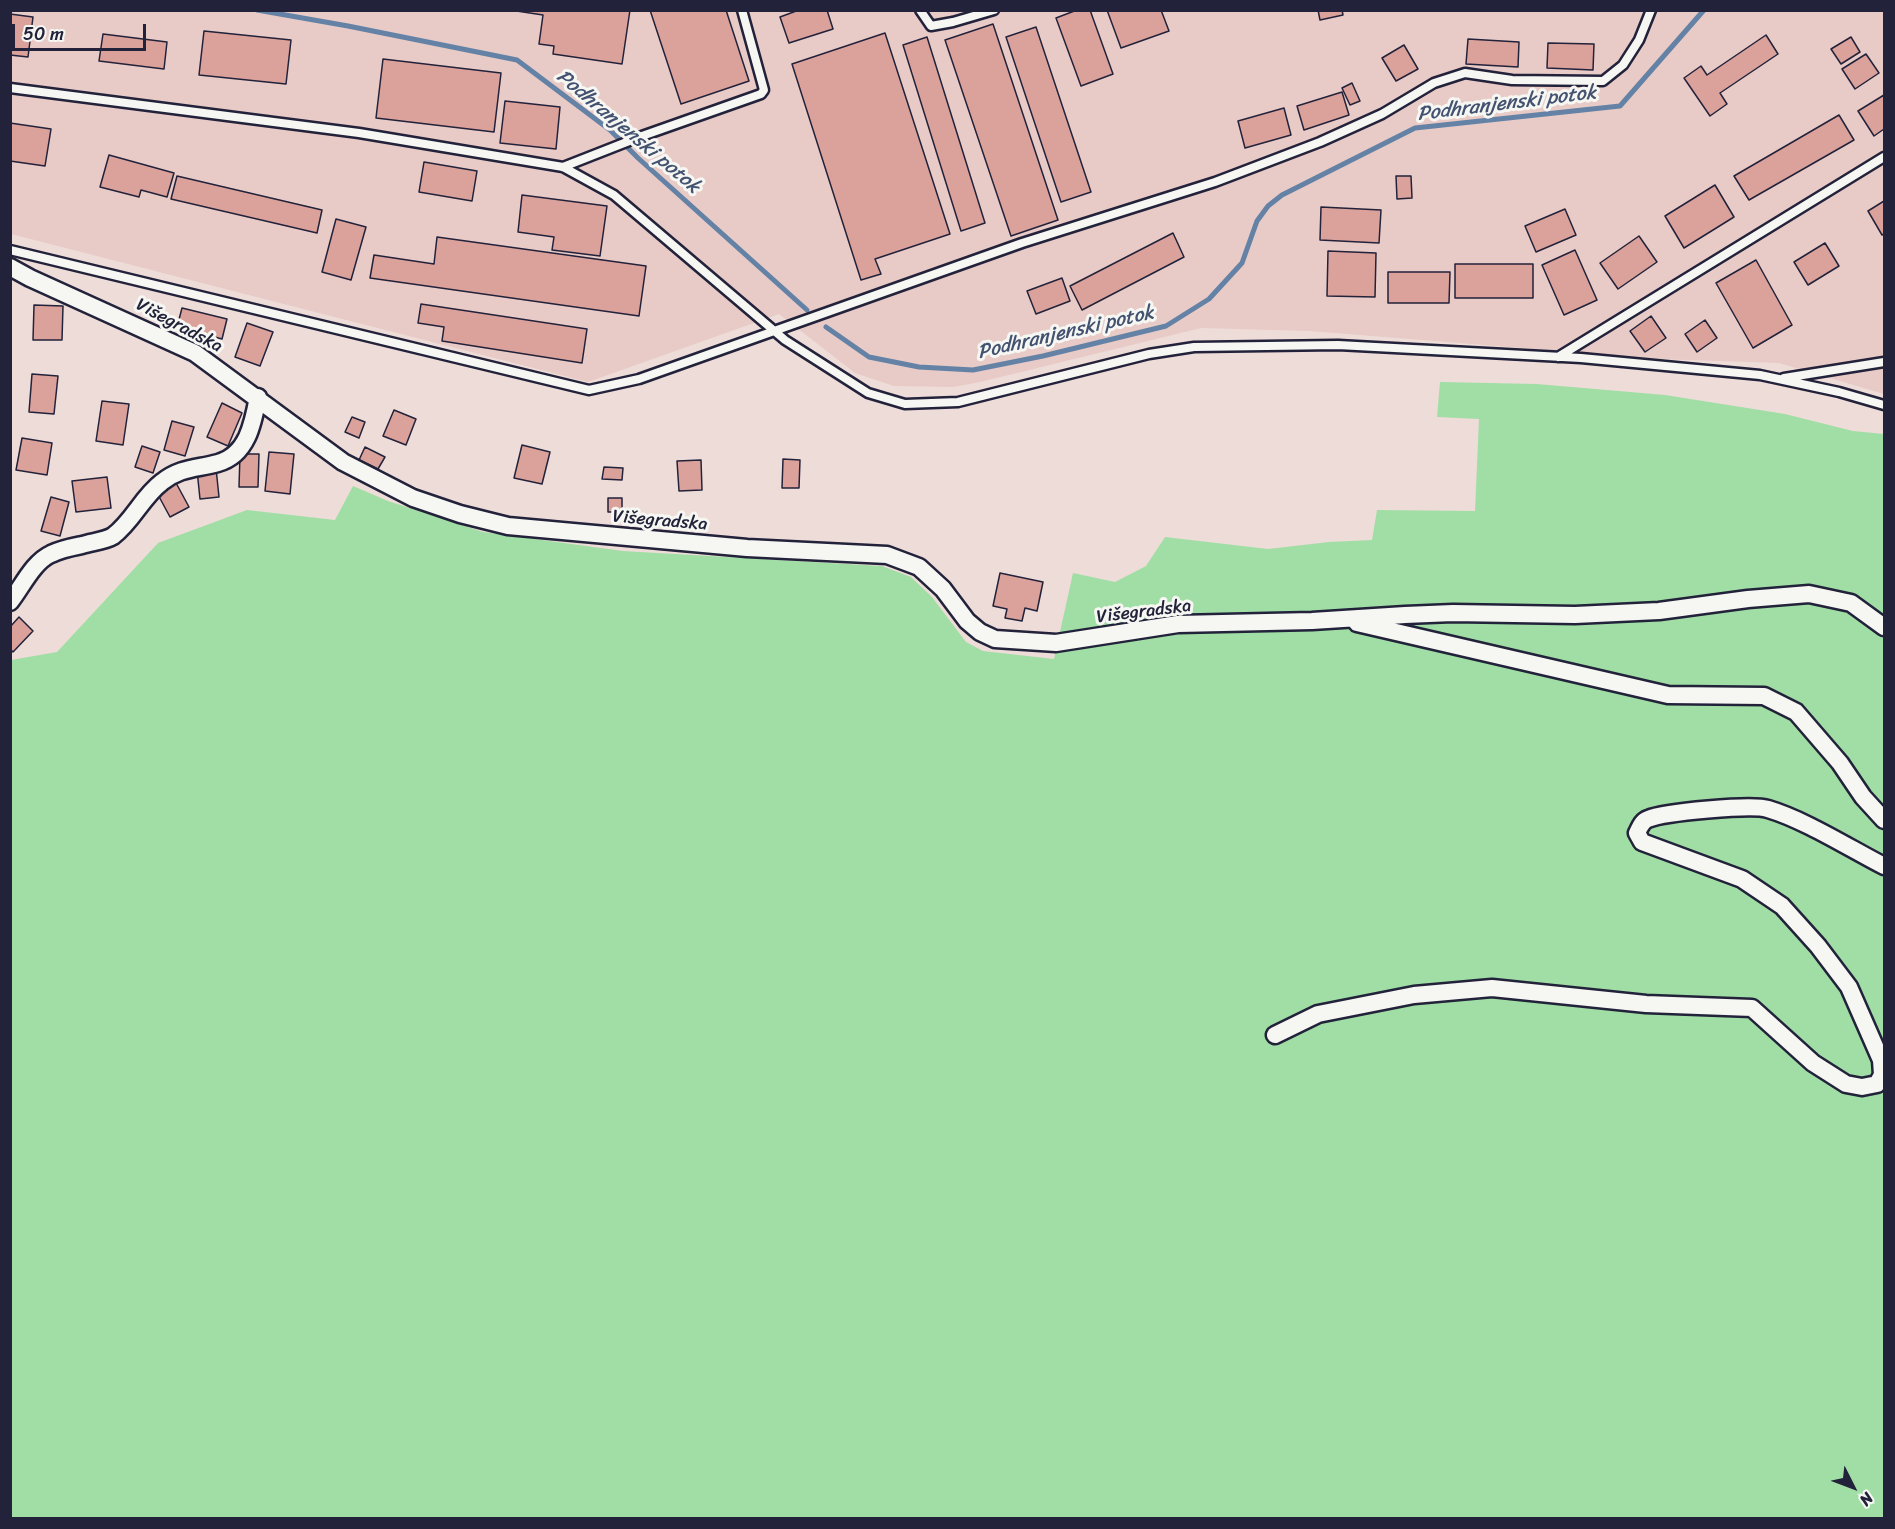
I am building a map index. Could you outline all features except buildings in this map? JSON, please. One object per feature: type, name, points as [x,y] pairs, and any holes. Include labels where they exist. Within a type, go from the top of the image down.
[{"type":"street","name":"Višegradska","points":[[10,267],[195,353],[344,462],[413,498],[460,514],[507,526],[747,548],[887,555],[919,567],[943,589],[967,621],[980,632],[995,639],[1056,643],[1178,624],[1341,619]]},
{"type":"street","points":[[10,603],[39,562],[50,554],[110,538],[127,524],[162,482],[185,469],[217,464],[233,458],[245,443],[255,416],[258,398]]},
{"type":"street","points":[[1341,619],[1443,614],[1575,615],[1659,611],[1748,599],[1809,594],[1851,603],[1884,627]]},
{"type":"street","points":[[1341,619],[1668,695],[1764,696],[1796,712],[1840,763],[1863,797],[1884,820]]},
{"type":"street","points":[[1275,1035],[1318,1014],[1414,995],[1492,988],[1646,1004],[1752,1008],[1813,1064],[1846,1084],[1862,1087],[1877,1084],[1882,1075],[1881,1060],[1849,987],[1818,946],[1782,906],[1742,879],[1642,842],[1637,833],[1641,824],[1647,819],[1672,813],[1766,808],[1805,825],[1884,866]]},
{"type":"lane","points":[[564,167],[642,136],[761,94],[764,90],[742,10]]},
{"type":"lane","points":[[920,10],[931,26],[994,10]]},
{"type":"lane","points":[[10,250],[590,390],[639,379],[1022,243],[1215,182],[1310,146],[1382,114],[1434,83],[1465,73],[1512,80],[1603,81],[1623,65],[1639,40],[1651,10]]},
{"type":"lane","points":[[10,88],[359,133],[564,167],[614,195],[785,340],[868,393],[905,404],[958,402],[1149,354],[1194,347],[1338,345],[1558,357],[1760,375],[1839,392],[1884,405]]},
{"type":"lane","points":[[1558,357],[1884,156]]},
{"type":"lane","points":[[1780,379],[1884,362]]},
{"type":"shaded area","points":[[10,11],[1884,11],[1884,394],[1779,363],[1658,359],[1310,331],[1201,328],[980,382],[953,387],[894,386],[855,373],[779,314],[588,382],[11,234]]},
{"type":"green space","points":[[1440,382],[1537,384],[1665,395],[1785,414],[1853,431],[1884,434],[1884,1518],[11,1518],[11,660],[57,652],[158,543],[247,510],[335,520],[353,486],[388,501],[483,532],[623,551],[882,566],[911,577],[932,597],[966,642],[983,651],[1054,659],[1073,573],[1115,582],[1146,566],[1165,537],[1268,549],[1372,540],[1377,510],[1475,511],[1479,419],[1437,417]]},
{"type":"waterway","name":"Podhranjenski potok","points":[[257,10],[517,60],[610,130],[807,310]]},
{"type":"waterway","name":"Podhranjenski potok","points":[[826,327],[869,357],[919,367],[973,370],[1043,356],[1166,326],[1209,299],[1242,263],[1257,221],[1268,206],[1282,195],[1415,128],[1620,106],[1704,10]]}]
